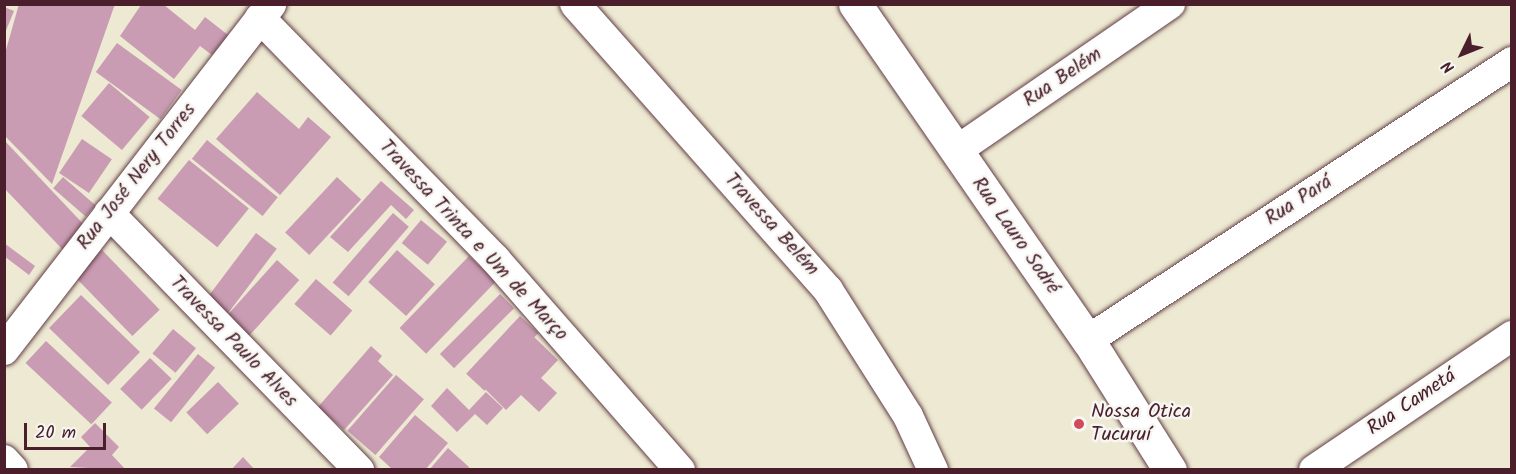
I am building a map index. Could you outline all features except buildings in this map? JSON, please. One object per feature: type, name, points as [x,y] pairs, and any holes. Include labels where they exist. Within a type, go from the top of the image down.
[{"type":"main road","name":"Rua Lauro Sodré","points":[[855,4],[1088,340],[1170,470]]},
{"type":"street","name":"Travessa Belém","points":[[575,4],[828,290],[908,416],[933,470]]},
{"type":"street","name":"Rua Belém","points":[[956,151],[1170,4]]},
{"type":"street","name":"Rua José Nery Torres","points":[[4,350],[266,11]]},
{"type":"street","name":"Travessa Trinta e Um de Março","points":[[266,11],[495,259],[681,470]]},
{"type":"street","name":"Rua Pará","points":[[1088,340],[1512,62]]},
{"type":"street","name":"Travessa Paulo Alves","points":[[109,213],[359,470]]},
{"type":"street","name":"Rua Cametá","points":[[1314,470],[1512,336]]},
{"type":"street","points":[[4,460],[13,470]]},
{"type":"place","name":"Nossa Otica Tucuruí","points":[[1079,424]]}]
